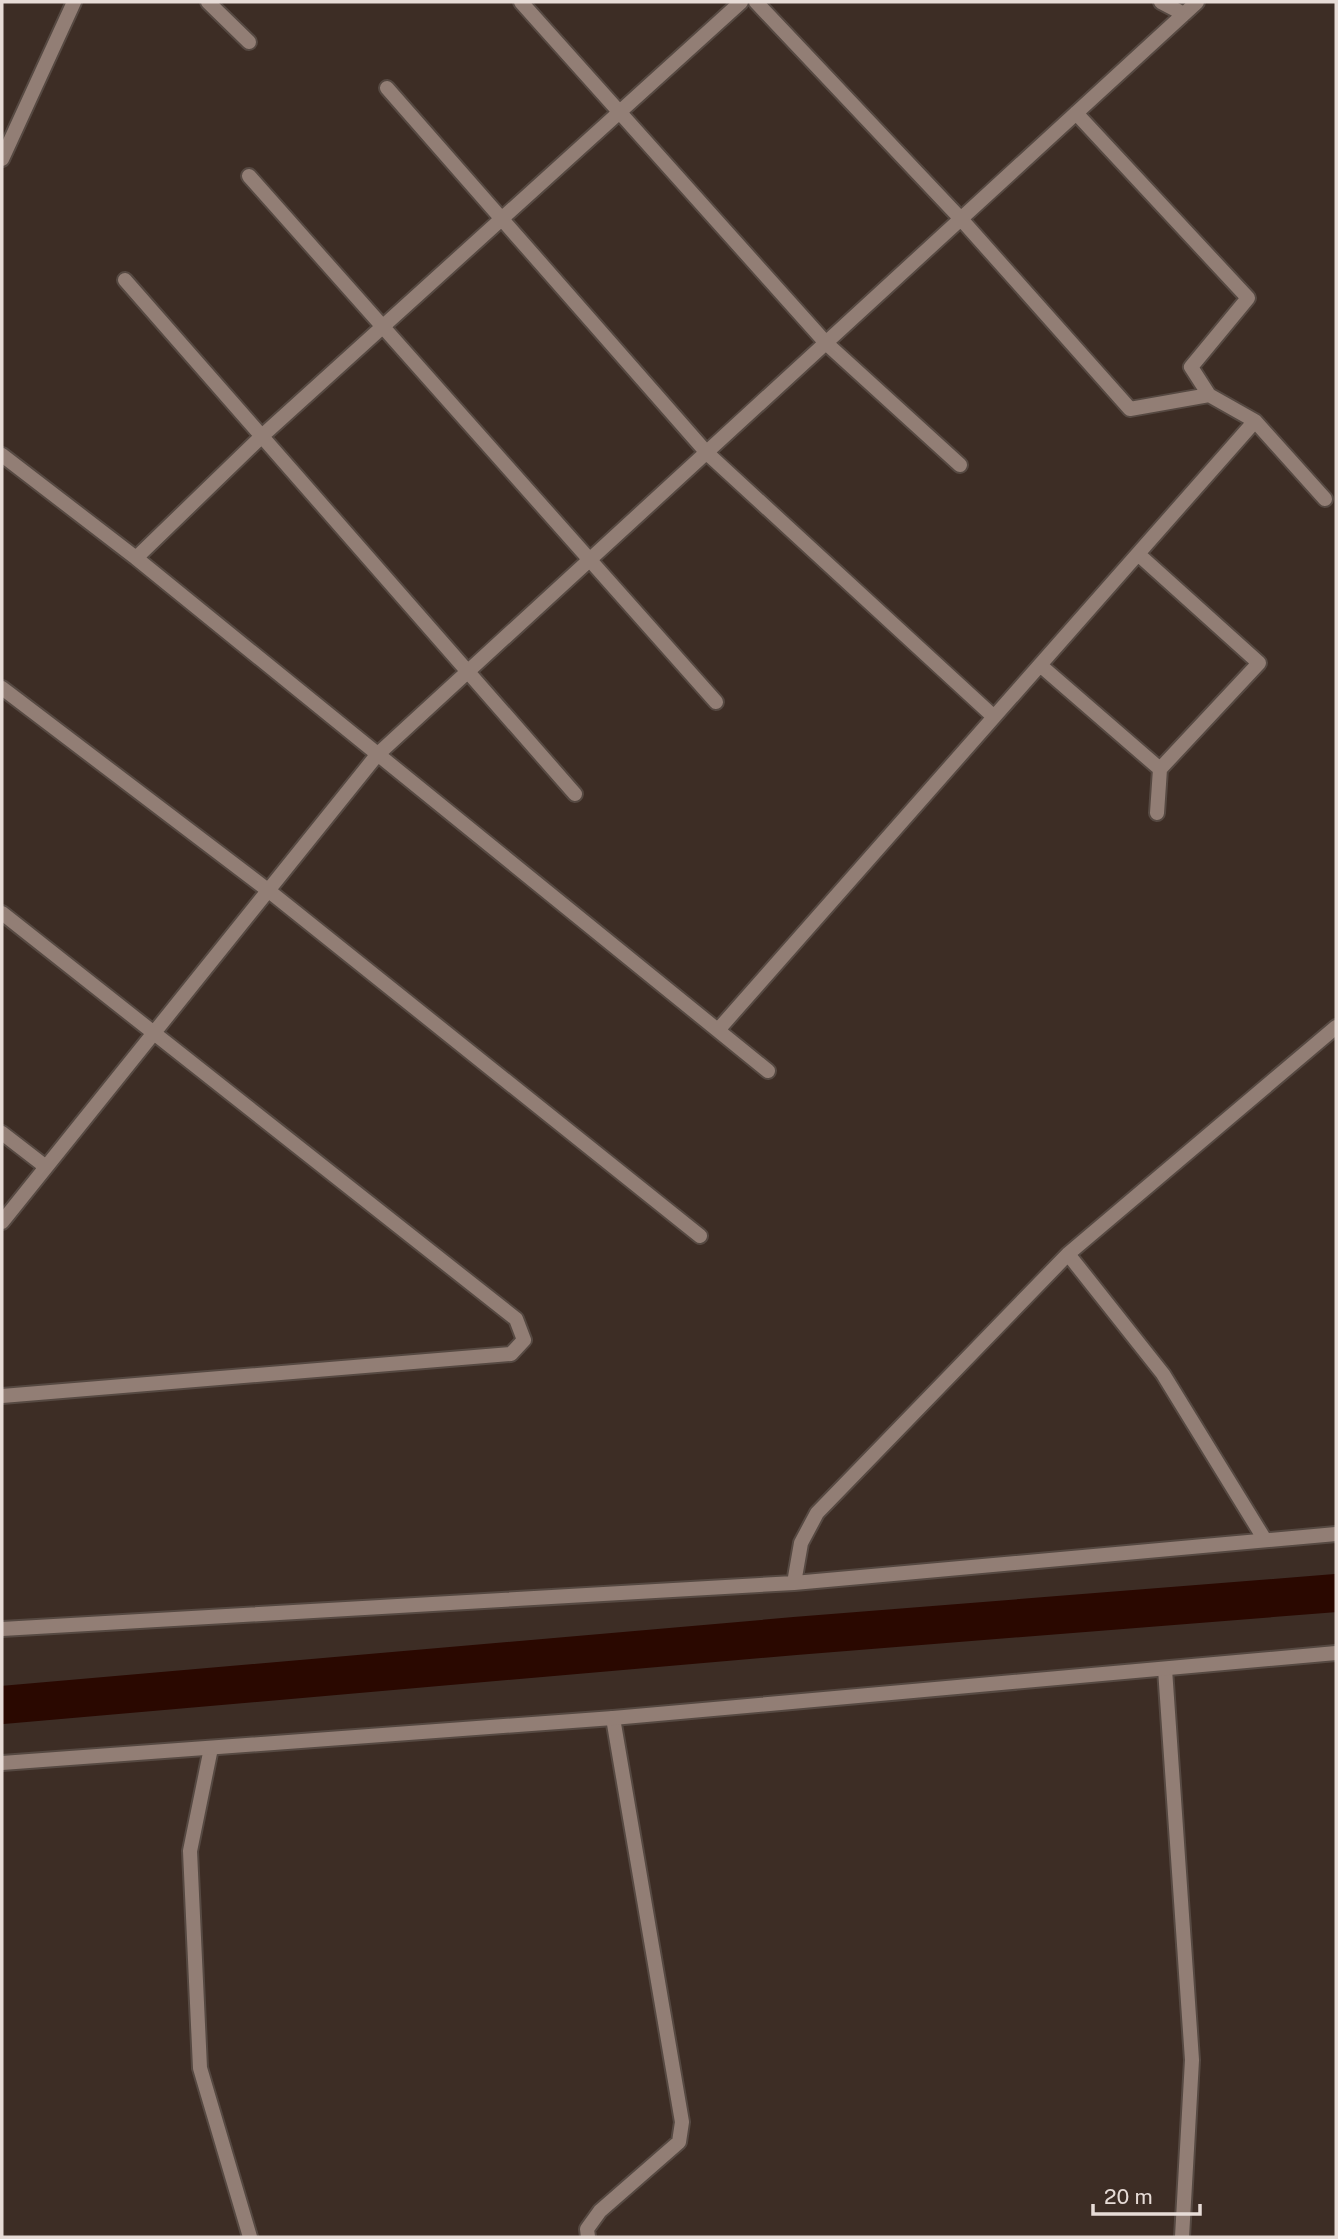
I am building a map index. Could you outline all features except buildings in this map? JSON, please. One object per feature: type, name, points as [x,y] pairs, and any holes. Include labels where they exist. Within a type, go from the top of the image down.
[{"type":"street","points":[[2,159],[74,2]]},
{"type":"street","points":[[208,2],[249,42]]},
{"type":"street","points":[[521,2],[826,343],[960,465]]},
{"type":"street","points":[[136,558],[261,436],[740,2]]},
{"type":"street","points":[[757,2],[961,219],[1130,409],[1209,395]]},
{"type":"street","points":[[1161,2],[1184,14]]},
{"type":"street","points":[[2,1222],[377,755],[1197,2]]},
{"type":"street","points":[[387,89],[707,453],[994,717]]},
{"type":"street","points":[[1076,113],[1248,298],[1191,367],[1209,395],[1255,421],[1325,499]]},
{"type":"street","points":[[249,176],[716,702]]},
{"type":"street","points":[[125,280],[575,794]]},
{"type":"street","points":[[718,1030],[1255,421]]},
{"type":"street","points":[[2,455],[136,558],[768,1071]]},
{"type":"street","points":[[1138,554],[1259,663],[1160,769],[1157,813]]},
{"type":"street","points":[[1040,665],[1160,769]]},
{"type":"street","points":[[2,688],[269,891],[700,1236]]},
{"type":"street","points":[[2,913],[155,1031],[516,1319],[524,1340],[511,1353],[2,1396]]},
{"type":"street","points":[[794,1583],[801,1543],[817,1513],[1068,1254],[1336,1027]]},
{"type":"street","points":[[2,1133],[46,1167]]},
{"type":"street","points":[[1068,1254],[1163,1374],[1265,1540]]},
{"type":"street","points":[[2,1629],[794,1583],[1336,1535]]},
{"type":"street","points":[[2,1763],[613,1718],[1336,1653]]},
{"type":"street","points":[[1165,1669],[1192,2060],[1182,2237]]},
{"type":"street","points":[[588,2237],[587,2229],[600,2211],[679,2142],[682,2122],[613,1718]]},
{"type":"street","points":[[211,1748],[190,1851],[200,2068],[250,2237]]},
{"type":"waterway","points":[[2,1705],[795,1636],[1336,1593]]}]
